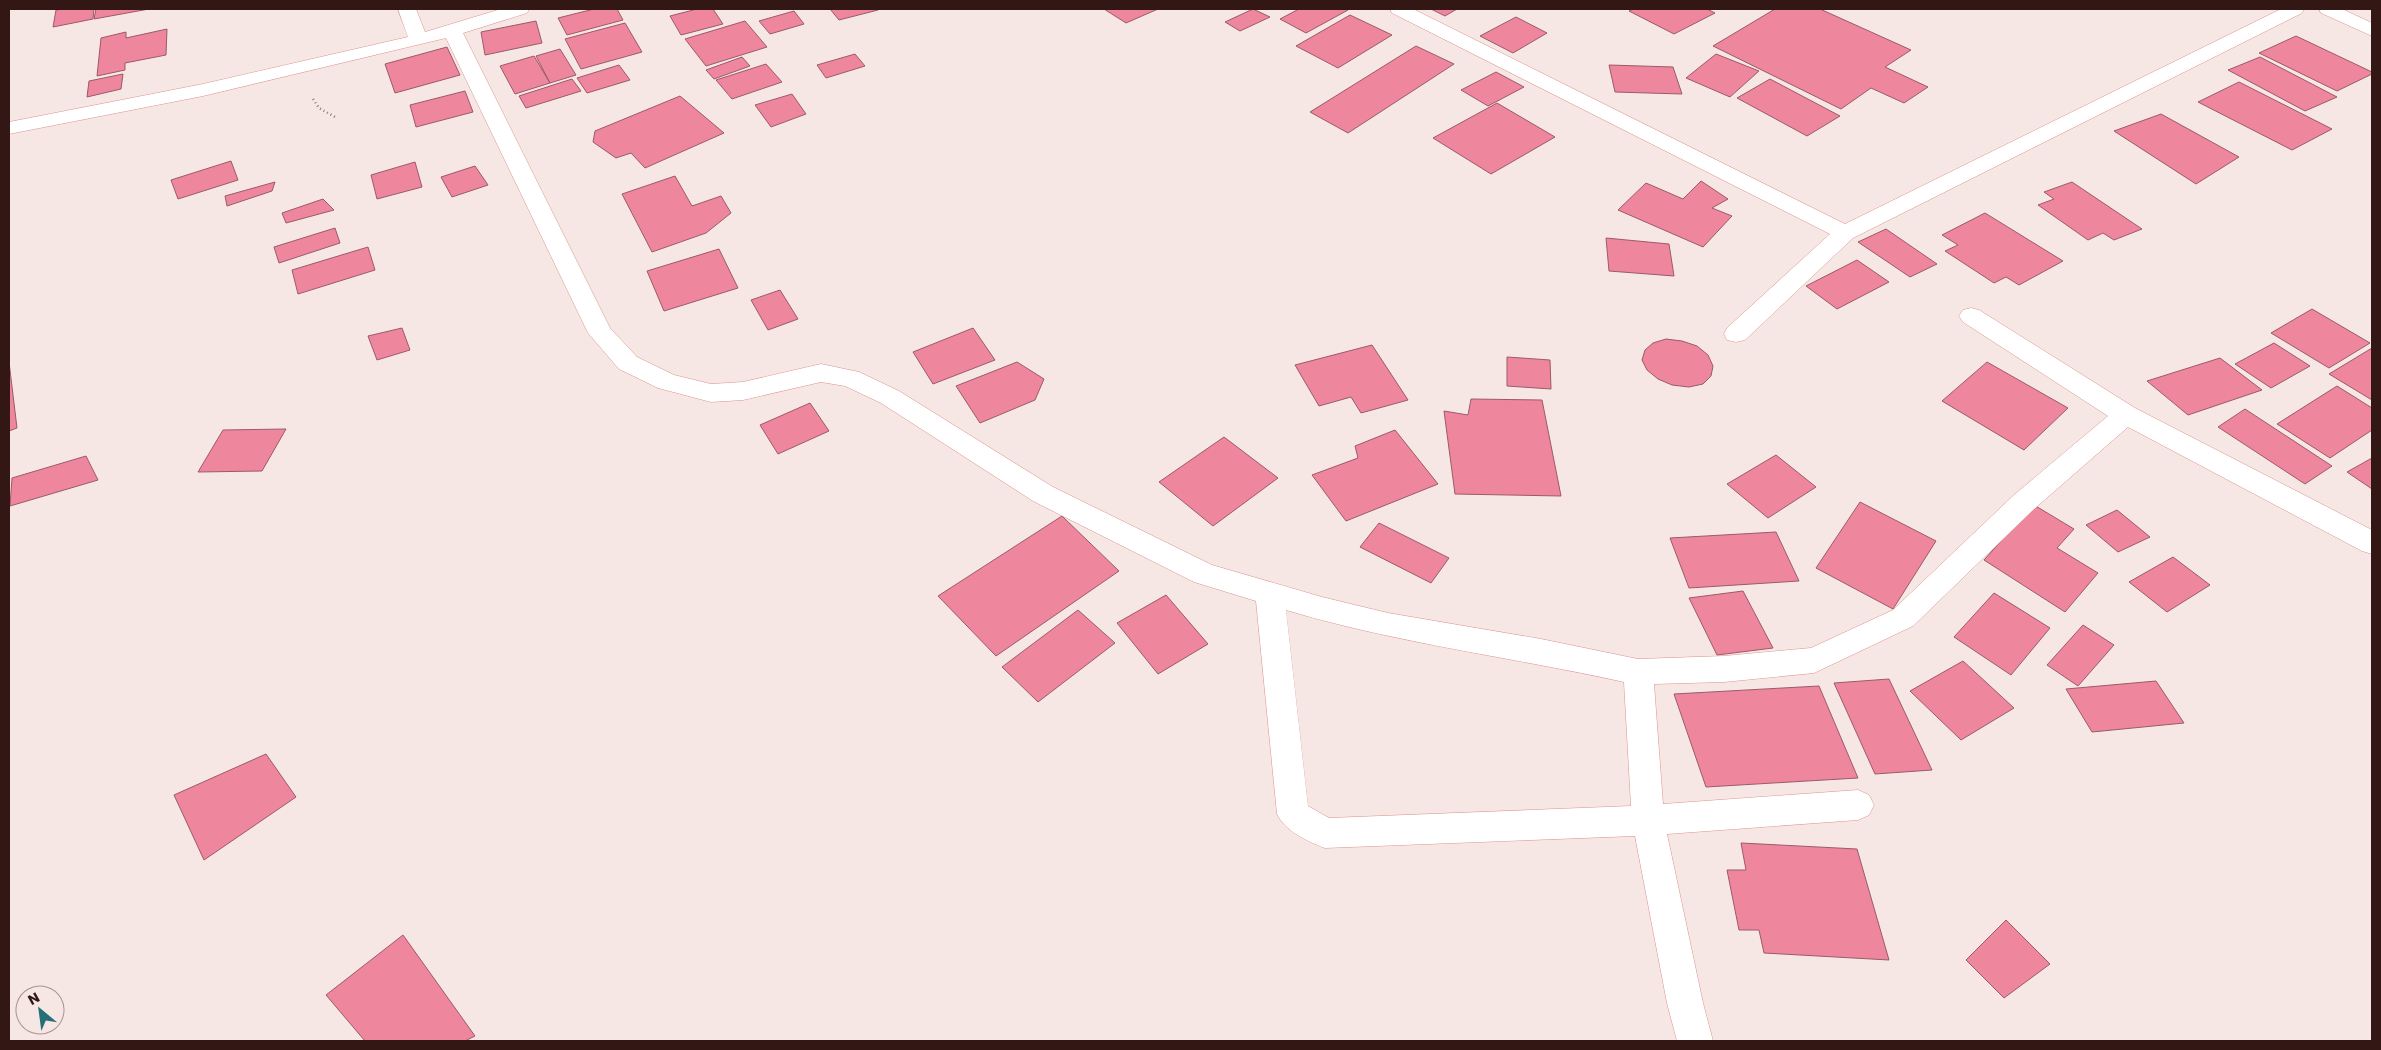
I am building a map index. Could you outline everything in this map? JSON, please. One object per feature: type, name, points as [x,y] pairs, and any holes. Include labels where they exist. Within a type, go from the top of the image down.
[{"type":"street","points":[[407,9],[419,40]]},
{"type":"street","points":[[9,128],[204,90],[419,40],[520,9]]},
{"type":"street","points":[[1400,9],[1845,233]]},
{"type":"street","points":[[1736,334],[1845,233],[2295,9]]},
{"type":"street","points":[[2328,9],[2372,30]]},
{"type":"street","points":[[452,30],[513,158],[600,332],[628,363],[667,382],[711,393],[743,391],[821,373],[850,378],[890,397],[1043,494],[1204,574],[1322,609],[1388,625],[1541,651],[1638,672],[1724,669],[1814,660],[1903,618],[2024,502],[2126,415]]},
{"type":"street","points":[[1971,316],[2126,415],[2372,543]]},
{"type":"street","points":[[1270,594],[1293,814],[1325,833],[1648,820],[1858,805]]},
{"type":"street","points":[[1638,672],[1648,820],[1685,1003],[1695,1041]]},
{"type":"building","points":[[94,9],[93,19],[53,27],[56,10]]},
{"type":"building","points":[[96,9],[149,9],[94,19]]},
{"type":"building","points":[[594,9],[617,9],[623,20],[567,35],[558,18]]},
{"type":"building","points":[[697,9],[713,9],[723,24],[681,35],[670,16]]},
{"type":"building","points":[[830,9],[877,9],[878,10],[839,20]]},
{"type":"building","points":[[1104,9],[1158,9],[1126,23]]},
{"type":"building","points":[[1253,9],[1270,17],[1240,31],[1225,22]]},
{"type":"building","points":[[1299,9],[1348,10],[1306,33],[1280,19]]},
{"type":"building","points":[[1431,9],[1457,9],[1445,16]]},
{"type":"building","points":[[1633,9],[1707,9],[1715,13],[1674,34],[1629,11]]},
{"type":"building","points":[[1775,9],[1820,9],[1911,50],[1885,67],[1928,87],[1904,103],[1871,88],[1841,109],[1713,46]]},
{"type":"building","points":[[794,11],[804,24],[770,34],[759,21]]},
{"type":"building","points":[[1350,15],[1392,35],[1338,68],[1296,46]]},
{"type":"building","points":[[1516,17],[1547,33],[1513,53],[1480,36]]},
{"type":"building","points":[[536,21],[542,43],[485,55],[481,32]]},
{"type":"building","points":[[745,21],[767,47],[706,66],[685,39]]},
{"type":"building","points":[[625,23],[642,52],[581,69],[565,39]]},
{"type":"building","points":[[167,29],[166,55],[125,63],[125,70],[97,76],[101,38],[126,32],[126,38]]},
{"type":"building","points":[[2296,36],[2372,72],[2372,74],[2337,91],[2259,53]]},
{"type":"building","points":[[1416,46],[1454,64],[1348,133],[1310,112]]},
{"type":"building","points":[[447,47],[460,75],[395,93],[385,64]]},
{"type":"building","points":[[560,49],[576,75],[550,83],[536,56]]},
{"type":"building","points":[[855,54],[865,66],[826,78],[817,65]]},
{"type":"building","points":[[1716,54],[1759,71],[1730,97],[1686,78]]},
{"type":"building","points":[[534,56],[550,83],[515,94],[500,66]]},
{"type":"building","points":[[742,57],[750,66],[714,79],[706,70]]},
{"type":"building","points":[[2260,57],[2337,97],[2305,111],[2228,70]]},
{"type":"building","points":[[766,64],[782,82],[732,99],[716,80]]},
{"type":"building","points":[[619,65],[630,80],[587,93],[577,78]]},
{"type":"building","points":[[1609,65],[1673,67],[1682,94],[1615,92]]},
{"type":"building","points":[[1496,72],[1524,87],[1488,106],[1461,90]]},
{"type":"building","points":[[123,74],[121,89],[87,97],[89,81]]},
{"type":"building","points":[[572,79],[581,91],[526,108],[519,96]]},
{"type":"building","points":[[1770,79],[1840,116],[1807,136],[1737,98]]},
{"type":"building","points":[[2239,82],[2332,129],[2292,150],[2198,102]]},
{"type":"building","points":[[465,91],[473,112],[416,127],[410,105]]},
{"type":"building","points":[[792,94],[806,114],[771,127],[755,105]]},
{"type":"building","points":[[680,96],[724,133],[645,168],[631,153],[616,158],[593,142],[595,131]]},
{"type":"building","points":[[1497,103],[1555,137],[1491,174],[1433,138]]},
{"type":"building","points":[[2161,114],[2239,157],[2196,184],[2114,131]]},
{"type":"building","points":[[231,161],[238,180],[178,199],[171,180]]},
{"type":"building","points":[[415,162],[422,187],[377,199],[371,175]]},
{"type":"building","points":[[475,166],[488,185],[452,197],[441,177]]},
{"type":"building","points":[[675,176],[692,206],[721,196],[731,213],[706,233],[652,252],[622,194]]},
{"type":"building","points":[[1701,181],[1728,199],[1712,208],[1732,216],[1703,247],[1618,210],[1646,183],[1683,199]]},
{"type":"building","points":[[275,182],[272,191],[227,206],[225,196]]},
{"type":"building","points":[[2072,182],[2142,229],[2114,240],[2103,233],[2088,240],[2038,205],[2054,199],[2044,192]]},
{"type":"building","points":[[323,199],[334,210],[286,223],[282,213]]},
{"type":"building","points":[[1985,213],[2063,261],[2019,285],[2006,277],[1994,283],[1945,251],[1958,245],[1942,235]]},
{"type":"building","points":[[335,228],[340,243],[279,263],[274,247]]},
{"type":"building","points":[[1886,229],[1937,264],[1910,277],[1858,242]]},
{"type":"building","points":[[1606,238],[1669,244],[1674,276],[1609,271]]},
{"type":"building","points":[[368,247],[375,270],[298,294],[292,270]]},
{"type":"building","points":[[719,249],[738,288],[664,311],[647,271]]},
{"type":"building","points":[[1857,260],[1889,282],[1837,309],[1806,286]]},
{"type":"building","points":[[780,290],[798,319],[768,330],[751,300]]},
{"type":"building","points":[[2312,309],[2370,343],[2329,368],[2271,333]]},
{"type":"building","points":[[402,328],[410,350],[377,360],[368,336]]},
{"type":"building","points":[[973,328],[995,360],[933,384],[913,352]]},
{"type":"building","points":[[1666,339],[1682,341],[1697,346],[1708,355],[1713,366],[1711,376],[1703,384],[1689,387],[1672,385],[1658,379],[1647,370],[1642,360],[1645,350],[1653,343]]},
{"type":"building","points":[[2274,343],[2310,366],[2271,388],[2235,364]]},
{"type":"building","points":[[1372,345],[1408,400],[1361,413],[1351,397],[1319,406],[1295,365]]},
{"type":"building","points":[[2372,348],[2372,400],[2329,374]]},
{"type":"building","points":[[1507,357],[1550,360],[1551,389],[1507,386]]},
{"type":"building","points":[[2220,358],[2262,390],[2188,415],[2147,381]]},
{"type":"building","points":[[9,362],[17,428],[9,431]]},
{"type":"building","points":[[1017,362],[1044,379],[1035,400],[980,423],[956,386]]},
{"type":"building","points":[[1987,362],[2068,408],[2024,450],[1942,401]]},
{"type":"building","points":[[2337,386],[2372,408],[2372,430],[2330,458],[2277,424]]},
{"type":"building","points":[[1471,399],[1542,400],[1561,496],[1455,494],[1444,411],[1468,415]]},
{"type":"building","points":[[810,403],[829,431],[778,454],[760,425]]},
{"type":"building","points":[[2245,409],[2332,466],[2305,484],[2218,427]]},
{"type":"building","points":[[286,429],[262,471],[198,472],[223,430]]},
{"type":"building","points":[[1395,430],[1438,484],[1346,521],[1312,475],[1358,458],[1355,446]]},
{"type":"building","points":[[1224,437],[1278,478],[1213,526],[1159,482]]},
{"type":"building","points":[[1776,455],[1816,487],[1768,518],[1727,484]]},
{"type":"building","points":[[86,456],[98,480],[10,506],[12,478]]},
{"type":"building","points":[[2372,458],[2372,489],[2347,472]]},
{"type":"building","points":[[1860,502],[1936,541],[1893,609],[1816,568]]},
{"type":"building","points":[[2029,502],[2074,529],[2057,548],[2098,573],[2065,612],[1984,560],[2010,531]]},
{"type":"building","points":[[2117,510],[2150,537],[2118,552],[2086,525]]},
{"type":"building","points":[[1062,516],[1119,571],[996,656],[938,596]]},
{"type":"building","points":[[1379,523],[1449,558],[1431,583],[1360,547]]},
{"type":"building","points":[[1776,532],[1799,581],[1689,588],[1670,538]]},
{"type":"building","points":[[2173,557],[2210,585],[2167,612],[2129,582]]},
{"type":"building","points":[[1743,591],[1773,648],[1717,655],[1689,598]]},
{"type":"building","points":[[1994,593],[2050,628],[2011,675],[1954,637]]},
{"type":"building","points":[[1166,595],[1208,644],[1158,674],[1117,623]]},
{"type":"building","points":[[1078,610],[1115,643],[1038,702],[1002,667]]},
{"type":"building","points":[[2083,625],[2114,645],[2078,686],[2047,665]]},
{"type":"building","points":[[1963,661],[2014,708],[1961,740],[1910,691]]},
{"type":"building","points":[[1889,679],[1932,770],[1875,774],[1834,683]]},
{"type":"building","points":[[2156,681],[2184,723],[2092,732],[2066,689]]},
{"type":"building","points":[[1819,686],[1858,778],[1706,787],[1674,694]]},
{"type":"building","points":[[266,754],[296,797],[204,860],[174,795]]},
{"type":"building","points":[[1741,843],[1857,849],[1889,960],[1764,953],[1759,930],[1739,930],[1727,870],[1746,870]]},
{"type":"building","points":[[2006,920],[2050,964],[2004,998],[1966,960]]},
{"type":"building","points":[[403,935],[475,1036],[465,1041],[365,1041],[326,995]]}]
